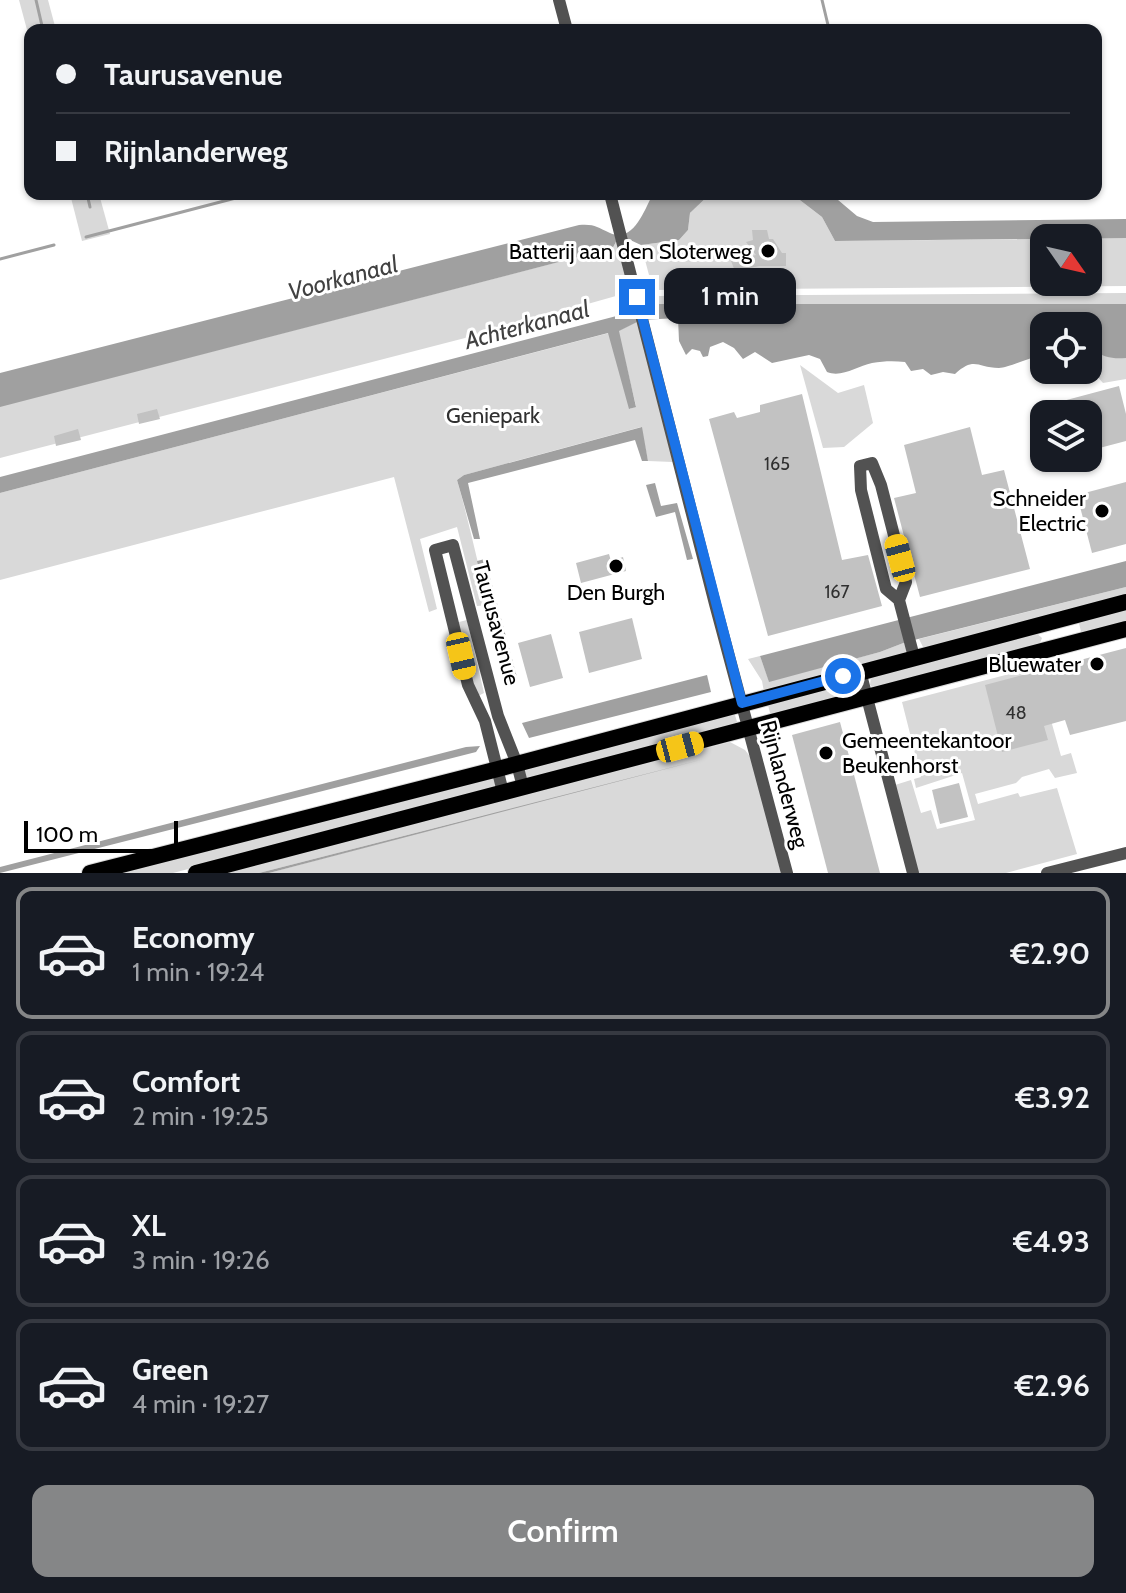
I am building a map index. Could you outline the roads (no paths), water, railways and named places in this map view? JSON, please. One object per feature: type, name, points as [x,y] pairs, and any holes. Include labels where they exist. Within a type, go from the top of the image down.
[{"type":"main road","points":[[90,873],[517,764],[860,671],[913,651],[1045,624],[1126,602]]},
{"type":"main road","points":[[1045,624],[1052,649]]},
{"type":"main road","points":[[196,873],[1126,629]]},
{"type":"street","points":[[559,0],[565,24]]},
{"type":"street","name":"Rijnlanderweg","points":[[612,200],[787,873]]},
{"type":"street","points":[[899,600],[906,582],[881,485],[872,463],[860,466],[861,490],[886,589],[899,600],[913,651]]},
{"type":"street","name":"Taurusavenue","points":[[503,792],[485,721],[468,685],[435,550],[453,545],[498,716],[523,787]]},
{"type":"street","points":[[860,671],[913,873]]},
{"type":"street","points":[[1047,873],[1126,853]]},
{"type":"waterway","points":[[36,0],[42,24]]},
{"type":"waterway","points":[[822,0],[828,24]]},
{"type":"waterway","points":[[88,200],[90,207]]},
{"type":"waterway","points":[[86,237],[228,200]]},
{"type":"waterway","points":[[0,259],[54,245]]},
{"type":"place","name":"Batterij aan den Sloterweg","points":[[768,251]]},
{"type":"place","name":"Schneider Electric","points":[[1102,511]]},
{"type":"place","name":"Den Burgh","points":[[616,566]]},
{"type":"place","name":"Bluewater","points":[[1097,664]]},
{"type":"place","name":"Gemeentekantoor Beukenhorst","points":[[826,753]]},
{"type":"water label","name":"Voorkanaal","points":[[343,278]]},
{"type":"water label","name":"Achterkanaal","points":[[527,325]]},
{"type":"park label","name":"Geniepark","points":[[493,415]]}]
